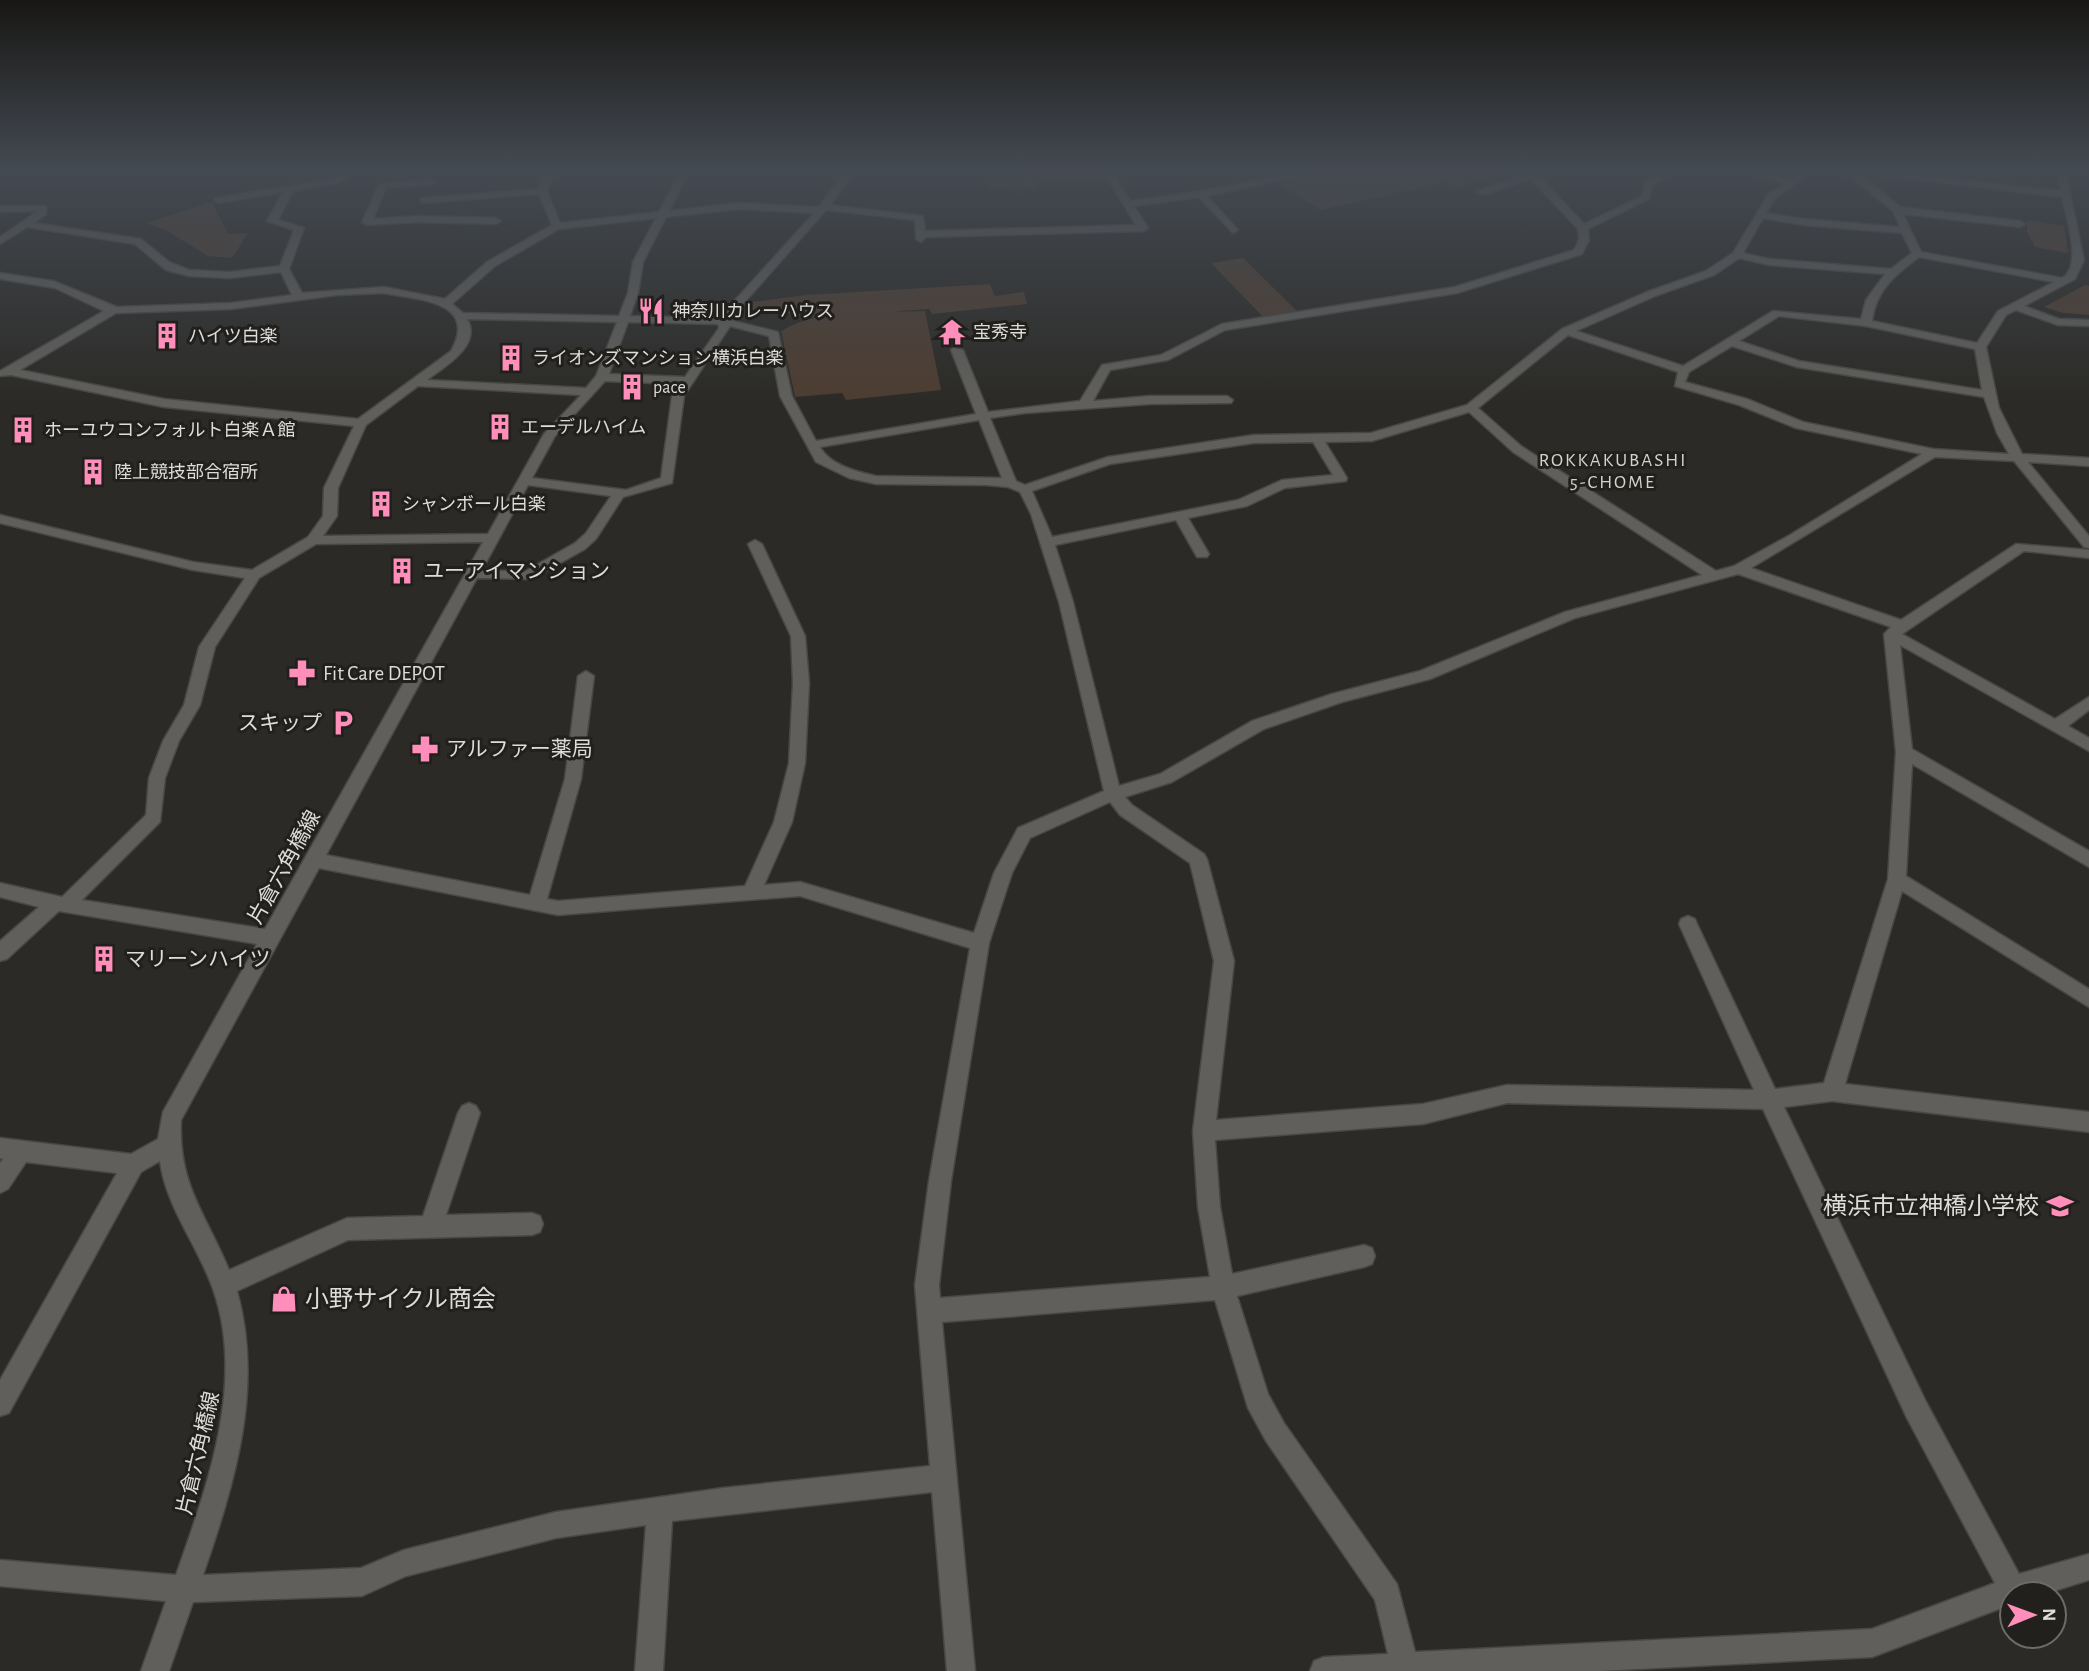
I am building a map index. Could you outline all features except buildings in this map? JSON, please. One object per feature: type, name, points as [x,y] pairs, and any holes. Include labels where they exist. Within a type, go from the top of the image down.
[{"type":"street","points":[[150,247],[157,259],[175,270],[220,275],[284,269]]},
{"type":"street","points":[[292,247],[284,269],[299,298]]},
{"type":"street","points":[[446,304],[491,264],[521,247]]},
{"type":"street","name":"片倉六角橋線","points":[[155,1671],[224,1462],[237,1397],[236,1342],[223,1285],[178,1190],[167,1146],[170,1119],[475,574],[550,434],[596,384],[625,318],[638,262],[646,247]]},
{"type":"street","points":[[722,321],[788,247]]},
{"type":"street","points":[[1084,405],[1107,367],[1164,358],[1222,327],[1415,298],[1520,272],[1578,252],[1581,247]]},
{"type":"street","points":[[460,316],[722,321],[774,334],[786,397],[820,458],[854,475],[876,480],[1010,483],[1025,489],[1108,461],[1254,439],[1372,437],[1471,408],[1566,331],[1710,272],[1737,255],[1742,247]]},
{"type":"street","points":[[1914,247],[1917,254]]},
{"type":"street","points":[[2076,247],[2079,260],[2071,277],[2002,313],[1980,347],[1993,415],[2015,458],[2089,544]]},
{"type":"street","points":[[1866,323],[1868,302],[1892,272],[1917,254],[2063,281]]},
{"type":"street","points":[[1737,255],[1769,262],[1892,272]]},
{"type":"street","points":[[0,276],[56,285],[85,296],[91,304],[113,310],[231,306],[384,290],[446,304],[460,316],[466,326],[466,335],[456,353],[419,383],[361,423],[331,488],[330,516],[313,540],[254,575],[207,647],[192,705],[171,741],[157,778],[154,817],[60,904],[0,953]]},
{"type":"street","points":[[2016,306],[2058,321],[2089,323]]},
{"type":"street","points":[[5,374],[113,310]]},
{"type":"street","points":[[1980,347],[1866,323],[1777,313],[1684,370],[1679,384],[1743,402],[1800,425],[1933,453],[2089,462]]},
{"type":"street","points":[[524,481],[626,494],[667,480],[678,396],[725,328],[722,321]]},
{"type":"street","points":[[1566,331],[1684,370]]},
{"type":"street","points":[[1732,342],[1797,364],[1988,394]]},
{"type":"street","points":[[957,350],[1010,483]]},
{"type":"street","points":[[5,374],[164,403],[361,423]]},
{"type":"street","points":[[419,383],[596,384],[689,381]]},
{"type":"street","points":[[812,445],[982,417],[1084,405],[1227,400]]},
{"type":"street","points":[[1471,408],[1517,449],[1714,576]]},
{"type":"street","points":[[1047,542],[1242,503],[1282,484],[1341,478],[1318,440]]},
{"type":"street","points":[[961,1671],[927,1285],[940,1181],[980,943],[1003,873],[1024,833],[1113,794],[1166,778],[1258,725],[1338,698],[1425,675],[1570,615],[1739,569],[1795,538],[1933,453]]},
{"type":"street","points":[[1025,489],[1038,514],[1066,602],[1113,794],[1126,810],[1198,859],[1224,961],[1204,1131],[1209,1207],[1223,1288],[1257,1399],[1275,1432],[1387,1594],[1405,1669]]},
{"type":"street","points":[[475,574],[527,576],[580,546],[591,536],[619,493]]},
{"type":"street","points":[[1180,515],[1202,554]]},
{"type":"street","points":[[0,519],[193,566],[254,575]]},
{"type":"street","points":[[313,540],[492,538]]},
{"type":"street","points":[[751,893],[783,822],[797,763],[801,683],[798,636],[755,544]]},
{"type":"street","points":[[1897,630],[2021,547],[2089,554]]},
{"type":"street","points":[[1739,569],[1897,630],[2089,745]]},
{"type":"street","points":[[1832,1092],[1897,879],[1904,752],[1897,630]]},
{"type":"street","points":[[537,903],[573,779],[586,676]]},
{"type":"street","points":[[2056,726],[2089,702]]},
{"type":"street","points":[[1904,752],[2089,860]]},
{"type":"street","points":[[314,860],[558,908],[800,889],[980,943]]},
{"type":"street","points":[[1897,879],[2089,999]]},
{"type":"street","points":[[0,890],[60,904],[270,938]]},
{"type":"street","points":[[1688,924],[1767,1100],[1916,1409],[2008,1580]]},
{"type":"street","points":[[1204,1131],[1423,1114],[1507,1094],[1767,1100],[1832,1092],[2089,1122]]},
{"type":"street","points":[[431,1226],[469,1113]]},
{"type":"street","points":[[0,1404],[133,1165],[167,1146]]},
{"type":"street","points":[[0,1182],[10,1150],[133,1165]]},
{"type":"street","points":[[223,1285],[347,1229],[532,1224]]},
{"type":"street","points":[[928,1311],[1223,1288],[1364,1256]]},
{"type":"street","points":[[0,1573],[183,1589],[362,1582],[404,1563],[556,1525],[660,1510],[942,1478]]},
{"type":"street","points":[[649,1671],[660,1510]]},
{"type":"street","points":[[2046,1580],[2089,1567]]},
{"type":"street","points":[[1324,1671],[1405,1669],[1872,1643],[1998,1596]]},
{"type":"shaded area","points":[[193,247],[239,247],[232,258],[208,256]]},
{"type":"shaded area","points":[[2035,247],[2067,247],[2068,253]]},
{"type":"shaded area","points":[[1243,258],[1297,311],[1263,317],[1211,263]]},
{"type":"shaded area","points":[[990,284],[995,296],[1024,292],[1027,304],[932,314],[929,309],[800,318],[777,308],[748,310],[752,302],[806,295]]},
{"type":"shaded area","points":[[2085,285],[2089,286],[2089,315],[2063,313],[2044,307]]},
{"type":"shaded area","points":[[925,311],[941,390],[846,400],[842,393],[795,397],[781,331],[797,323],[832,315]]},
{"type":"place","name":"神奈川カレーハウス","points":[[651,311]]},
{"type":"place","name":"宝秀寺","points":[[952,332]]},
{"type":"place","name":"ハイツ白楽","points":[[167,336]]},
{"type":"place","name":"ライオンズマンション横浜白楽","points":[[511,358]]},
{"type":"place","name":"pace","points":[[632,387]]},
{"type":"place","name":"エーデルハイム","points":[[500,427]]},
{"type":"place","name":"ホーユウコンフォルト白楽Ａ館","points":[[23,430]]},
{"type":"place","name":"陸上競技部合宿所","points":[[93,472]]},
{"type":"place","name":"シャンボール白楽","points":[[381,504]]},
{"type":"place","name":"ユーアイマンション","points":[[402,571]]},
{"type":"place","name":"Fit Care DEPOT","points":[[302,673]]},
{"type":"place","name":"スキップ","points":[[343,723]]},
{"type":"place","name":"アルファー薬局","points":[[425,749]]},
{"type":"place","name":"マリーンハイツ","points":[[104,959]]},
{"type":"place","name":"横浜市立神橋小学校","points":[[2060,1206]]},
{"type":"place","name":"小野サイクル商会","points":[[284,1299]]},
{"type":"district","name":"ROKKAKUBASHI 5-CHOME","points":[[1613,470]]}]
